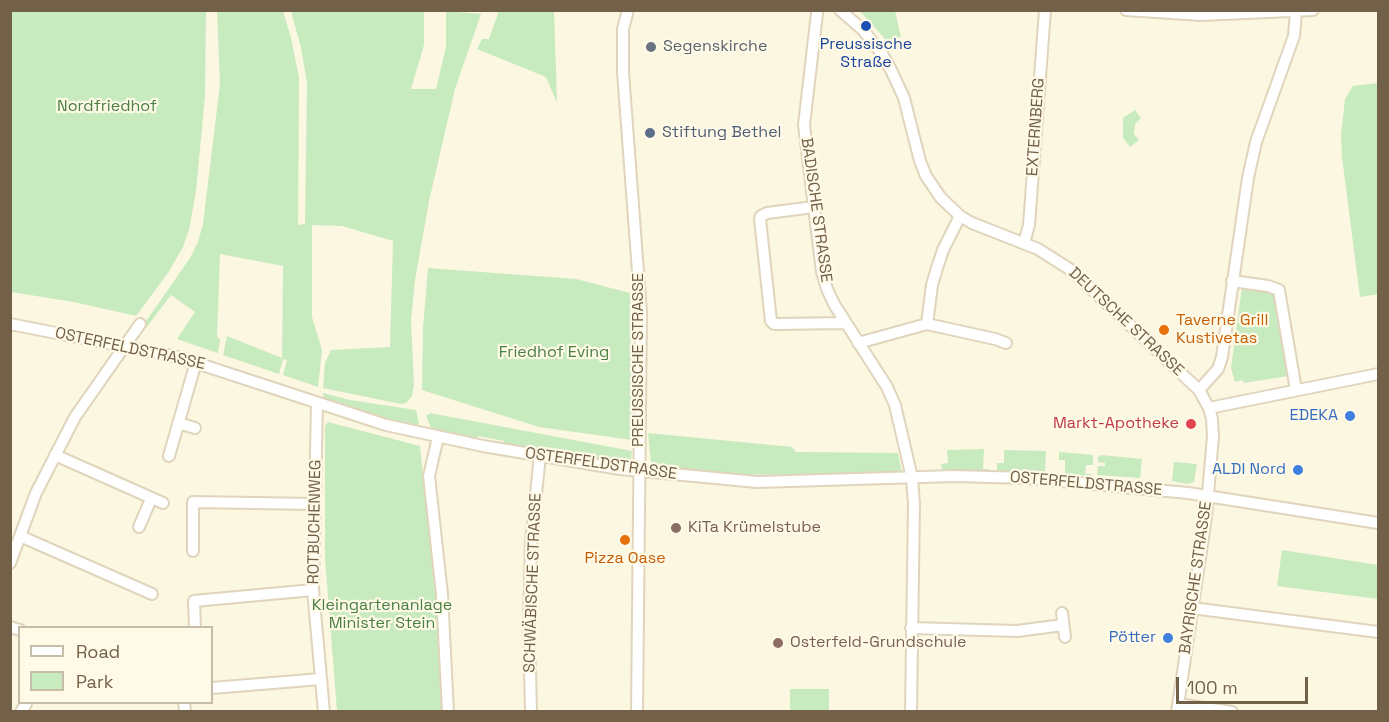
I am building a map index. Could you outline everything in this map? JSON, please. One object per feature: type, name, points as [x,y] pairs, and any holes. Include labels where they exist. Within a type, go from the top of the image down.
[{"type":"street","name":"PREUSSISCHE STRASSE","points":[[628,10],[623,29],[622,51],[641,312],[637,711]]},
{"type":"street","name":"EXTERNBERG","points":[[1024,243],[1029,225],[1045,10]]},
{"type":"street","points":[[1126,10],[1201,15],[1313,10]]},
{"type":"street","name":"DEUTSCHE STRASSE","points":[[843,11],[863,30],[882,54],[904,98],[926,176],[941,198],[960,216],[1038,249],[1071,270],[1199,390],[1209,408]]},
{"type":"street","points":[[1199,390],[1221,363],[1248,178],[1254,152],[1294,36],[1296,12]]},
{"type":"street","name":"BADISCHE STRASSE","points":[[817,13],[804,125],[822,272],[827,289],[845,323],[887,387],[894,402],[901,423],[912,478],[914,504],[911,711]]},
{"type":"street","points":[[814,207],[767,213],[761,216],[771,321],[774,324],[845,323]]},
{"type":"street","points":[[927,324],[928,308],[937,268],[960,216]]},
{"type":"street","points":[[1232,281],[1268,286],[1279,290],[1296,390]]},
{"type":"street","name":"OSTERFELDSTRASSE","points":[[10,324],[163,353],[378,423],[438,437],[639,472],[757,482],[993,476],[1028,478],[1188,493],[1378,523]]},
{"type":"street","points":[[10,563],[36,493],[75,417],[140,324]]},
{"type":"street","points":[[858,343],[927,324],[1006,343]]},
{"type":"street","points":[[169,456],[195,362]]},
{"type":"street","points":[[1209,408],[1378,374]]},
{"type":"street","name":"ROTBUCHENWEG","points":[[317,404],[314,590],[324,711]]},
{"type":"street","name":"BAYRISCHE STRASSE","points":[[1177,708],[1208,496],[1213,436],[1209,408]]},
{"type":"street","points":[[178,423],[195,428]]},
{"type":"street","points":[[438,437],[429,476],[442,594],[448,711]]},
{"type":"street","name":"SCHWÄBISCHE STRASSE","points":[[531,711],[529,628],[531,543],[540,455]]},
{"type":"street","points":[[55,456],[163,503]]},
{"type":"street","points":[[139,527],[151,499]]},
{"type":"street","points":[[193,551],[194,502],[315,504]]},
{"type":"street","points":[[20,536],[153,594]]},
{"type":"street","points":[[195,626],[194,601],[314,590]]},
{"type":"street","points":[[1192,608],[1378,632]]},
{"type":"street","points":[[1062,612],[1065,637]]},
{"type":"street","points":[[911,628],[1017,631],[1063,625]]},
{"type":"street","points":[[213,688],[321,679]]},
{"type":"street","points":[[1177,708],[1232,711]]},
{"type":"green space","name":"Nordfriedhof","points":[[11,10],[206,11],[205,96],[196,191],[189,230],[183,247],[168,273],[136,316],[74,302],[11,292]]},
{"type":"green space","points":[[217,11],[283,11],[299,78],[298,225],[305,224],[307,83],[291,11],[424,11],[424,45],[411,89],[436,89],[446,47],[446,11],[481,14],[455,89],[429,201],[415,280],[411,321],[414,385],[412,396],[406,403],[401,404],[323,388],[325,363],[331,350],[390,347],[393,241],[342,226],[312,225],[312,317],[322,350],[318,387],[283,375],[287,360],[283,359],[279,374],[223,355],[227,336],[282,358],[283,266],[220,254],[218,353],[177,339],[195,312],[171,295],[146,328],[142,327],[190,258],[203,224],[220,84]]},
{"type":"green space","points":[[499,11],[554,11],[557,103],[546,77],[477,49],[482,39],[489,39]]},
{"type":"green space","points":[[860,11],[895,11],[901,37],[886,40]]},
{"type":"green space","points":[[1378,83],[1378,294],[1360,297],[1341,135],[1345,99],[1353,86]]},
{"type":"green space","points":[[1135,110],[1141,118],[1135,124],[1134,134],[1139,140],[1130,147],[1123,138],[1123,118]]},
{"type":"green space","name":"Friedhof Eving","points":[[428,268],[576,279],[630,293],[632,440],[539,427],[422,390],[423,328]]},
{"type":"green space","points":[[1242,287],[1275,293],[1288,376],[1244,383],[1242,380],[1235,382],[1231,368]]},
{"type":"green space","points":[[323,393],[350,400],[416,410],[419,423],[416,428],[391,422],[324,401]]},
{"type":"green space","points":[[430,413],[632,451],[631,460],[626,465],[504,445],[504,441],[478,436],[477,440],[432,430],[426,416]]},
{"type":"green space","name":"Kleingartenanlage Minister Stein","points":[[328,422],[420,446],[437,612],[442,711],[337,711],[325,558],[325,426]]},
{"type":"green space","points":[[648,433],[792,447],[796,452],[898,453],[902,473],[720,474],[659,469],[651,464]]},
{"type":"green space","points":[[984,449],[983,469],[989,469],[989,472],[943,472],[941,464],[948,463],[947,450]]},
{"type":"green space","points":[[1004,450],[1046,451],[1045,471],[1051,473],[997,471],[997,463],[1004,463]]},
{"type":"green space","points":[[1059,452],[1093,455],[1093,465],[1086,465],[1085,474],[1091,474],[1091,476],[1058,474],[1065,473],[1065,460],[1059,460]]},
{"type":"green space","points":[[1101,455],[1142,459],[1140,478],[1097,475],[1098,466],[1105,466],[1105,463],[1098,462],[1098,457]]},
{"type":"green space","points":[[1174,462],[1197,464],[1194,482],[1187,484],[1172,481]]},
{"type":"green space","points":[[1282,550],[1378,565],[1378,599],[1277,586]]},
{"type":"green space","points":[[790,689],[829,689],[829,711],[790,711]]},
{"type":"place","name":"Preussische Straße","points":[[866,26]]},
{"type":"place","name":"Segenskirche","points":[[651,47]]},
{"type":"place","name":"Stiftung Bethel","points":[[650,133]]},
{"type":"place","name":"Taverne Grill Kustivetas","points":[[1164,330]]},
{"type":"place","name":"EDEKA","points":[[1350,416]]},
{"type":"place","name":"Markt-Apotheke","points":[[1191,424]]},
{"type":"place","name":"ALDI Nord","points":[[1298,470]]},
{"type":"place","name":"KiTa Krümelstube","points":[[676,528]]},
{"type":"place","name":"Pizza Oase","points":[[625,540]]},
{"type":"place","name":"Pötter","points":[[1168,638]]},
{"type":"place","name":"Osterfeld-Grundschule","points":[[778,643]]}]
